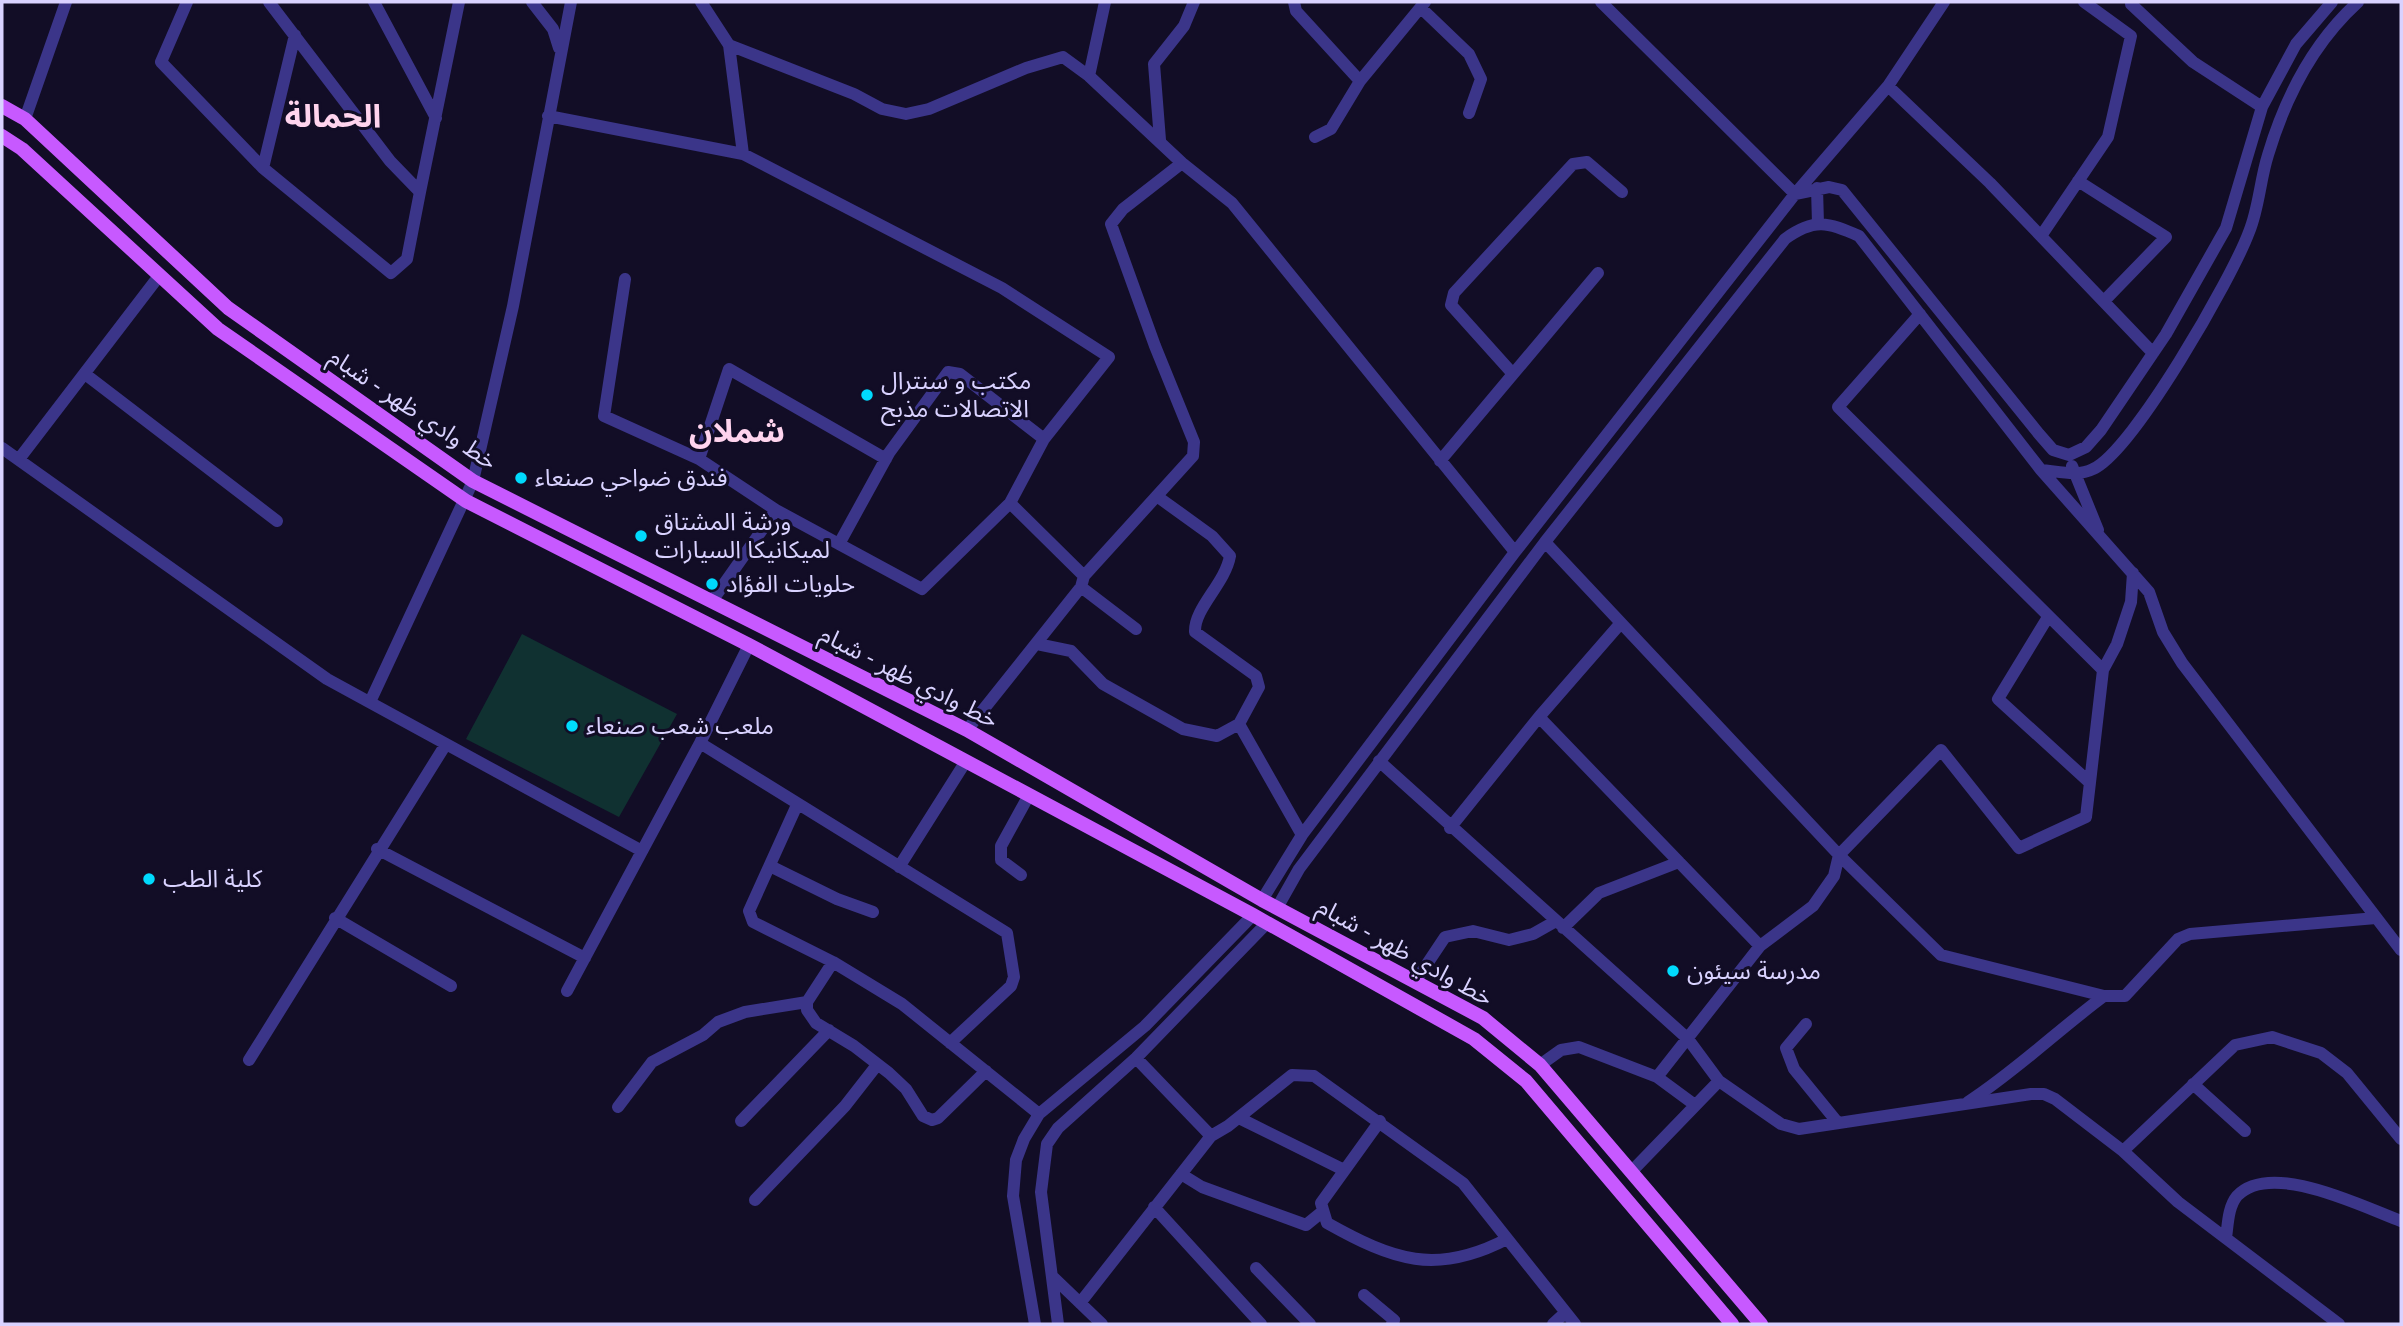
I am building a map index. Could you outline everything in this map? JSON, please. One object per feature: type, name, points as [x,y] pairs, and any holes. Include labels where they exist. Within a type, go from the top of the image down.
[{"type":"main road","name":"خط وادي ظهر - شبام","points":[[2,106],[25,119],[228,308],[473,481],[967,730],[1262,900],[1483,1018],[1540,1065],[1761,1324]]},
{"type":"main road","name":"خط وادي ظهر - شبام","points":[[2,136],[22,149],[218,329],[466,501],[749,645],[1253,915],[1474,1039],[1526,1081],[1732,1324]]},
{"type":"main road","points":[[1253,915],[1262,900]]},
{"type":"main road","points":[[1267,923],[1277,908]]},
{"type":"street","points":[[25,119],[66,2]]},
{"type":"street","points":[[187,2],[161,62],[263,168],[391,273],[407,259],[459,2]]},
{"type":"street","points":[[269,2],[390,161],[420,192]]},
{"type":"street","points":[[374,2],[436,118]]},
{"type":"street","points":[[532,2],[553,29],[560,52]]},
{"type":"street","points":[[370,702],[466,501],[473,481],[513,306],[571,2]]},
{"type":"street","points":[[701,2],[729,45],[743,154]]},
{"type":"street","points":[[1089,76],[1105,2]]},
{"type":"street","points":[[1160,140],[1154,64],[1184,26],[1194,2]]},
{"type":"street","points":[[1294,2],[1296,11],[1360,81]]},
{"type":"street","points":[[1601,2],[1795,194]]},
{"type":"street","points":[[1262,900],[1301,835],[1515,552],[1795,194],[1888,86],[1944,2]]},
{"type":"street","points":[[2040,236],[2108,136],[2132,36],[2084,2]]},
{"type":"street","points":[[1795,194],[1817,188],[1842,190],[2053,450],[2069,455],[2086,447],[2101,430],[2153,353],[2226,228],[2262,107],[2296,44],[2332,2]]},
{"type":"street","points":[[2041,470],[2074,473],[2093,470],[2118,450],[2191,345],[2250,232],[2267,156],[2284,108],[2308,62],[2337,20],[2358,2]]},
{"type":"street","points":[[2122,29],[2131,3],[2193,62],[2262,107]]},
{"type":"street","points":[[1315,137],[1331,129],[1360,81],[1423,5],[1469,54],[1481,79],[1469,113]]},
{"type":"street","points":[[263,168],[295,35]]},
{"type":"street","points":[[729,45],[854,94],[882,109],[906,114],[929,109],[1026,68],[1063,57],[1089,76],[1182,163],[1233,202],[1515,552]]},
{"type":"street","points":[[1888,86],[2040,236],[2153,353]]},
{"type":"street","points":[[548,116],[743,154],[1002,288],[1109,357],[1044,439],[1010,503],[922,589],[776,510],[699,459],[604,416],[625,279]]},
{"type":"street","points":[[1513,374],[1451,304],[1454,293],[1573,164],[1587,162],[1622,192]]},
{"type":"street","points":[[967,730],[1037,644],[1082,582],[1193,456],[1194,442],[1155,346],[1111,224],[1122,209],[1182,163]]},
{"type":"street","points":[[2078,181],[2166,237],[2104,301]]},
{"type":"street","points":[[1817,188],[1818,224]]},
{"type":"street","points":[[1277,908],[1299,869],[1545,542],[1785,239],[1805,225],[1833,224],[1859,236],[2041,470],[2149,592],[2163,632],[2182,663],[2401,950]]},
{"type":"street","points":[[1440,461],[1598,272]]},
{"type":"street","points":[[19,459],[159,276]]},
{"type":"street","points":[[1920,314],[1838,407],[2104,670]]},
{"type":"street","points":[[699,459],[729,369],[886,459]]},
{"type":"street","points":[[839,544],[886,459],[948,372],[960,374],[1044,439]]},
{"type":"street","points":[[85,373],[277,522]]},
{"type":"street","points":[[2,448],[327,679],[642,851]]},
{"type":"street","points":[[2069,455],[2094,522],[2110,551]]},
{"type":"street","points":[[1037,644],[1071,651],[1103,684],[1183,729],[1217,736],[1239,724],[1259,687],[1256,676],[1195,632],[1194,621],[1227,572],[1230,556],[1212,536],[1158,497]]},
{"type":"street","points":[[1010,503],[1082,582],[1136,629]]},
{"type":"street","points":[[712,601],[776,510]]},
{"type":"street","points":[[1545,542],[1839,855],[1941,955],[2104,996],[2125,996],[2178,939],[2190,934],[2376,918]]},
{"type":"street","points":[[1657,1077],[1759,946],[1813,906],[1834,876],[1839,855],[1941,750],[2019,848],[2086,817],[2088,780],[2104,670],[2117,644],[2131,602],[2133,573]]},
{"type":"street","points":[[2048,617],[1998,699],[2088,780]]},
{"type":"street","points":[[1450,828],[1539,717],[1620,624]]},
{"type":"street","points":[[567,991],[700,743],[749,645]]},
{"type":"street","points":[[1539,717],[1759,946]]},
{"type":"street","points":[[1239,724],[1301,835]]},
{"type":"street","points":[[700,743],[1007,933],[1014,977],[1011,986],[950,1042]]},
{"type":"street","points":[[249,1060],[377,849],[446,744]]},
{"type":"street","points":[[899,867],[966,761]]},
{"type":"street","points":[[1379,761],[1450,828],[1688,1039],[1719,1081],[1788,1127],[1838,1123],[2044,1094],[2123,1151],[2178,1202],[2339,1324]]},
{"type":"street","points":[[1021,875],[1001,860],[1000,846],[1029,795]]},
{"type":"street","points":[[797,805],[750,911],[753,922],[833,962],[902,1004],[1039,1114]]},
{"type":"street","points":[[377,849],[585,958]]},
{"type":"street","points":[[1415,982],[1446,937],[1473,931],[1509,940],[1559,925],[1599,893],[1679,862]]},
{"type":"street","points":[[770,866],[837,899],[873,912]]},
{"type":"street","points":[[1035,1324],[1013,1196],[1016,1160],[1024,1139],[1039,1114],[1145,1026],[1253,915]]},
{"type":"street","points":[[335,918],[451,986]]},
{"type":"street","points":[[1058,1324],[1041,1192],[1047,1144],[1058,1128],[1136,1058],[1267,923]]},
{"type":"street","points":[[833,962],[807,1002],[807,1010],[816,1023],[877,1065],[906,1089],[923,1116],[932,1120],[938,1118],[986,1071]]},
{"type":"street","points":[[1962,1106],[2003,1079],[2047,1039],[2104,996]]},
{"type":"street","points":[[618,1107],[652,1062],[703,1035],[718,1021],[745,1012],[807,1002]]},
{"type":"street","points":[[1805,1024],[1786,1048],[1794,1069],[1838,1123]]},
{"type":"street","points":[[741,1121],[829,1030]]},
{"type":"street","points":[[2123,1151],[2235,1045],[2258,1038],[2287,1040],[2321,1054],[2347,1073],[2401,1139]]},
{"type":"street","points":[[1540,1065],[1561,1050],[1579,1047],[1657,1077],[1695,1105]]},
{"type":"street","points":[[1136,1058],[1211,1136]]},
{"type":"street","points":[[755,1200],[845,1106],[877,1065]]},
{"type":"street","points":[[1080,1303],[1211,1136],[1292,1075],[1314,1076],[1463,1183],[1575,1324]]},
{"type":"street","points":[[1631,1172],[1719,1081]]},
{"type":"street","points":[[2193,1084],[2245,1131]]},
{"type":"street","points":[[1238,1118],[1344,1170]]},
{"type":"street","points":[[1380,1121],[1321,1203],[1321,1212],[1327,1223],[1362,1243],[1406,1259],[1454,1259],[1478,1255],[1507,1239]]},
{"type":"street","points":[[1181,1174],[1202,1187],[1306,1225],[1321,1212]]},
{"type":"street","points":[[2226,1238],[2229,1214],[2238,1196],[2249,1188],[2269,1183],[2310,1188],[2401,1221]]},
{"type":"street","points":[[1154,1208],[1261,1324]]},
{"type":"street","points":[[1256,1268],[1310,1324]]},
{"type":"street","points":[[1052,1276],[1102,1324]]},
{"type":"street","points":[[1364,1295],[1394,1320],[1392,1324]]},
{"type":"street","points":[[1553,1324],[1565,1313]]},
{"type":"green space","name":"ملعب شعب صنعاء","points":[[522,634],[677,714],[619,817],[466,739]]},
{"type":"place","name":"مكتب و سنترال الاتصالات مذبح","points":[[867,395]]},
{"type":"place","name":"فندق ضواحي صنعاء","points":[[521,478]]},
{"type":"place","name":"ورشة المشتاق لميكانيكا السيارات","points":[[641,536]]},
{"type":"place","name":"حلويات الفؤاد","points":[[712,584]]},
{"type":"place","name":"ملعب شعب صنعاء","points":[[572,726]]},
{"type":"place","name":"كلية الطب","points":[[149,879]]},
{"type":"place","name":"مدرسة سيئون","points":[[1673,971]]},
{"type":"district","name":"الحمالة","points":[[333,116]]},
{"type":"district","name":"شملان","points":[[737,431]]}]
